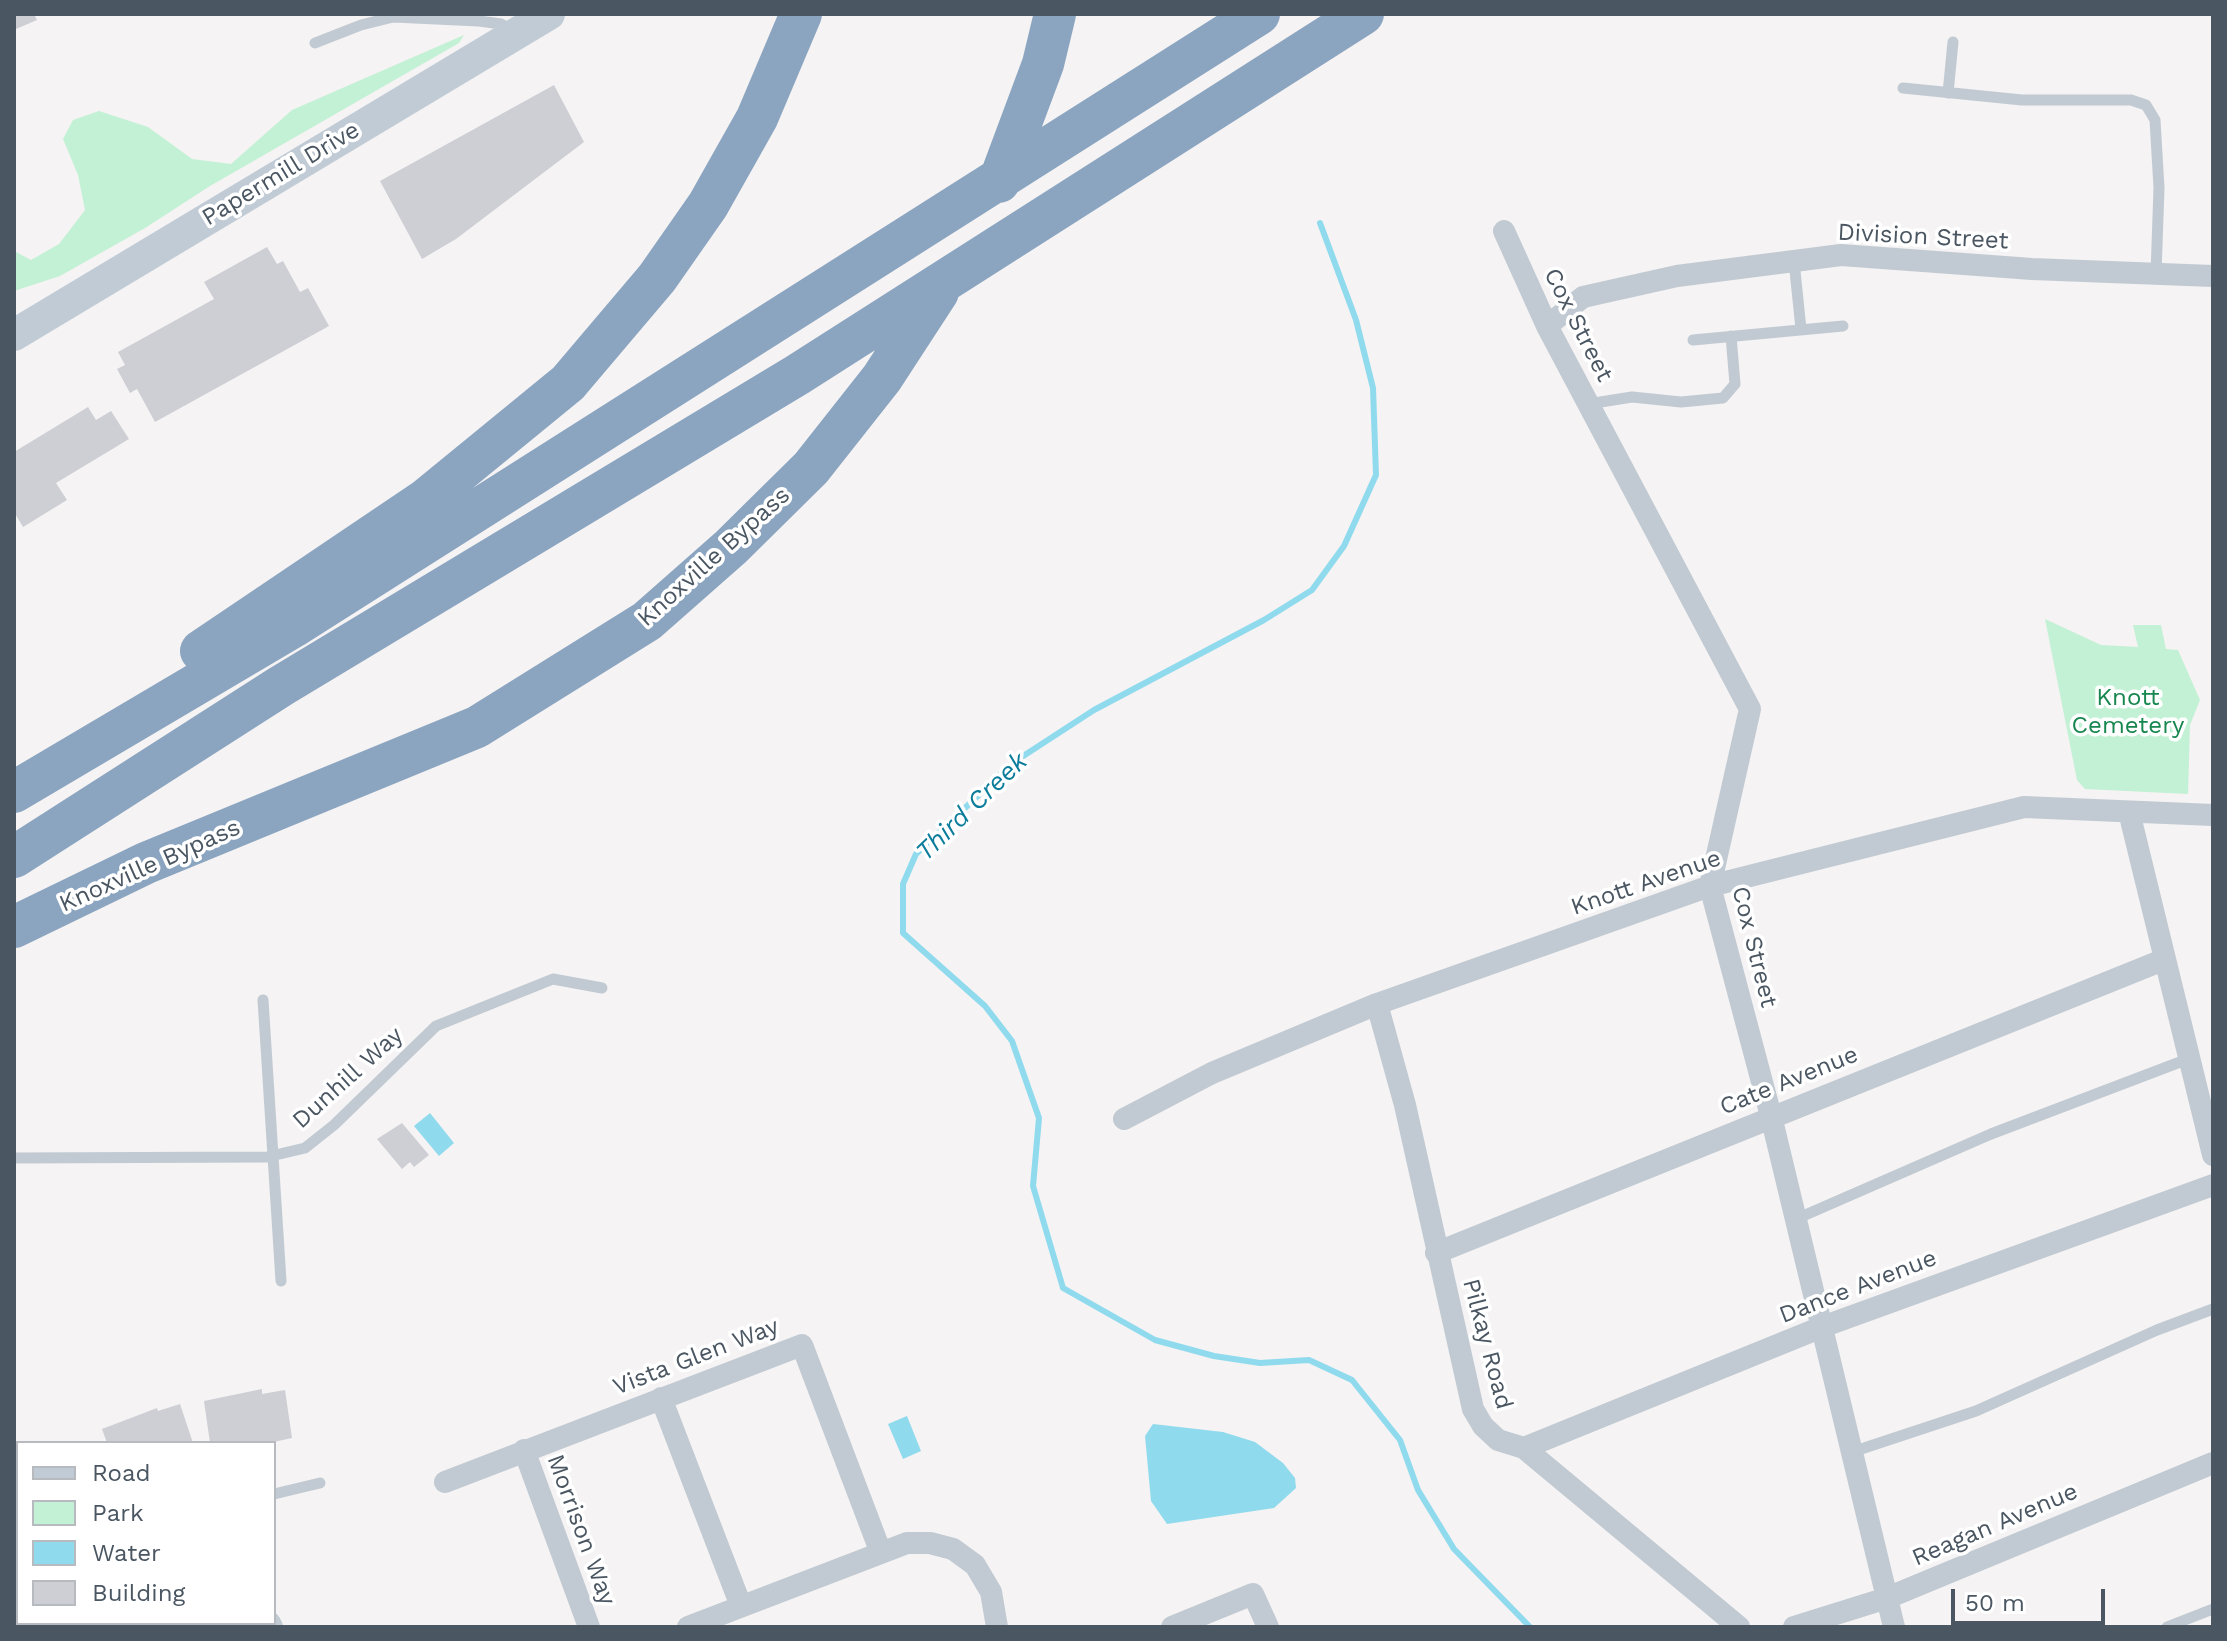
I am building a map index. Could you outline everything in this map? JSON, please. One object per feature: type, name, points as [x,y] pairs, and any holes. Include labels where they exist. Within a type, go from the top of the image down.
[{"type":"highway","points":[[14,781],[425,500],[568,383],[657,278],[708,205],[757,118],[801,14]]},
{"type":"highway","name":"Knoxville Bypass","points":[[14,927],[146,863],[477,727],[647,621],[721,556],[811,468],[882,378],[981,228],[1043,64],[1055,14]]},
{"type":"highway","points":[[14,792],[293,627],[1259,14]]},
{"type":"highway","points":[[14,857],[281,686],[797,375],[1363,14]]},
{"type":"main road","name":"Papermill Drive","points":[[14,335],[549,14]]},
{"type":"street","name":"Cox Street","points":[[1504,231],[1547,326],[1750,709],[1710,886],[1771,1116],[1894,1627]]},
{"type":"street","name":"Division Street","points":[[1547,326],[1583,297],[1677,276],[1841,255],[2213,276]]},
{"type":"street","name":"Knott Avenue","points":[[1124,1119],[1212,1073],[1377,1004],[1710,886],[2024,807],[2213,815]]},
{"type":"street","points":[[2129,812],[2213,1155]]},
{"type":"street","name":"Cate Avenue","points":[[1436,1253],[2163,960]]},
{"type":"street","name":"Pilkay Road","points":[[1377,1004],[1405,1105],[1473,1409],[1483,1426],[1498,1440],[1524,1448],[1739,1627]]},
{"type":"street","name":"Dance Avenue","points":[[1524,1448],[1822,1327],[2213,1185]]},
{"type":"street","name":"Vista Glen Way","points":[[445,1482],[802,1345],[881,1553]]},
{"type":"street","points":[[661,1398],[741,1606]]},
{"type":"street","name":"Morrison Way","points":[[524,1450],[589,1627]]},
{"type":"street","name":"Reagan Avenue","points":[[1794,1627],[1887,1598],[2213,1463]]},
{"type":"street","points":[[688,1627],[907,1543],[930,1543],[953,1549],[975,1565],[991,1592],[997,1627]]},
{"type":"street","points":[[1172,1627],[1253,1594],[1268,1627]]},
{"type":"lane","points":[[315,43],[361,25],[393,17],[490,22],[518,33]]},
{"type":"lane","points":[[1948,93],[1953,42]]},
{"type":"lane","points":[[1903,88],[2022,100],[2131,100],[2146,105],[2155,120],[2156,274]]},
{"type":"lane","points":[[1794,261],[1801,329]]},
{"type":"lane","points":[[1693,340],[1843,326]]},
{"type":"lane","points":[[1588,404],[1632,397],[1681,402],[1723,398],[1735,384],[1731,336]]},
{"type":"lane","name":"Dunhill Way","points":[[14,1158],[272,1155],[305,1148],[334,1125],[436,1026],[553,979],[602,988]]},
{"type":"lane","points":[[263,1000],[281,1281]]},
{"type":"lane","points":[[1796,1219],[1991,1134],[2188,1059]]},
{"type":"lane","points":[[1852,1452],[1976,1411],[2157,1330],[2213,1309]]},
{"type":"lane","points":[[276,1494],[320,1483]]},
{"type":"lane","points":[[2167,1627],[2213,1609]]},
{"type":"green space","points":[[464,35],[459,43],[210,186],[145,228],[60,276],[14,291],[14,251],[31,260],[59,244],[85,210],[78,175],[63,139],[73,120],[99,111],[148,127],[192,159],[231,164],[292,110]]},
{"type":"green space","name":"Knott Cemetery","points":[[2045,619],[2101,645],[2138,647],[2133,625],[2161,625],[2166,649],[2178,650],[2200,700],[2190,725],[2188,794],[2085,789],[2077,780]]},
{"type":"water","points":[[430,1113],[454,1143],[439,1156],[414,1126]]},
{"type":"water","points":[[907,1416],[921,1451],[903,1459],[888,1424]]},
{"type":"water","points":[[1153,1424],[1223,1432],[1255,1442],[1283,1463],[1295,1478],[1296,1488],[1274,1508],[1167,1524],[1151,1501],[1145,1436]]},
{"type":"building","points":[[14,14],[34,14],[37,20],[16,29]]},
{"type":"building","points":[[554,85],[584,142],[456,239],[422,259],[380,181]]},
{"type":"building","points":[[267,247],[277,264],[283,261],[300,292],[308,288],[329,326],[155,422],[137,389],[130,393],[117,369],[125,365],[118,352],[214,299],[204,282]]},
{"type":"building","points":[[88,407],[96,420],[111,411],[129,439],[56,483],[67,500],[23,527],[14,512],[14,452]]},
{"type":"building","points":[[402,1123],[429,1155],[414,1167],[410,1162],[402,1169],[377,1139]]},
{"type":"building","points":[[262,1389],[262,1394],[285,1390],[292,1438],[276,1441],[210,1441],[204,1401]]},
{"type":"building","points":[[180,1404],[192,1441],[106,1441],[102,1429],[157,1408],[158,1411]]},
{"type":"building","points":[[14,1569],[16,1569],[16,1603]]},
{"type":"waterway","name":"Third Creek","points":[[1320,223],[1356,320],[1373,388],[1376,475],[1344,546],[1312,590],[1264,620],[1094,710],[1014,762],[916,854],[903,884],[903,933],[985,1006],[1012,1041],[1039,1118],[1033,1186],[1063,1288],[1155,1340],[1214,1356],[1260,1363],[1309,1360],[1352,1380],[1400,1440],[1418,1490],[1454,1549],[1530,1627]]}]
